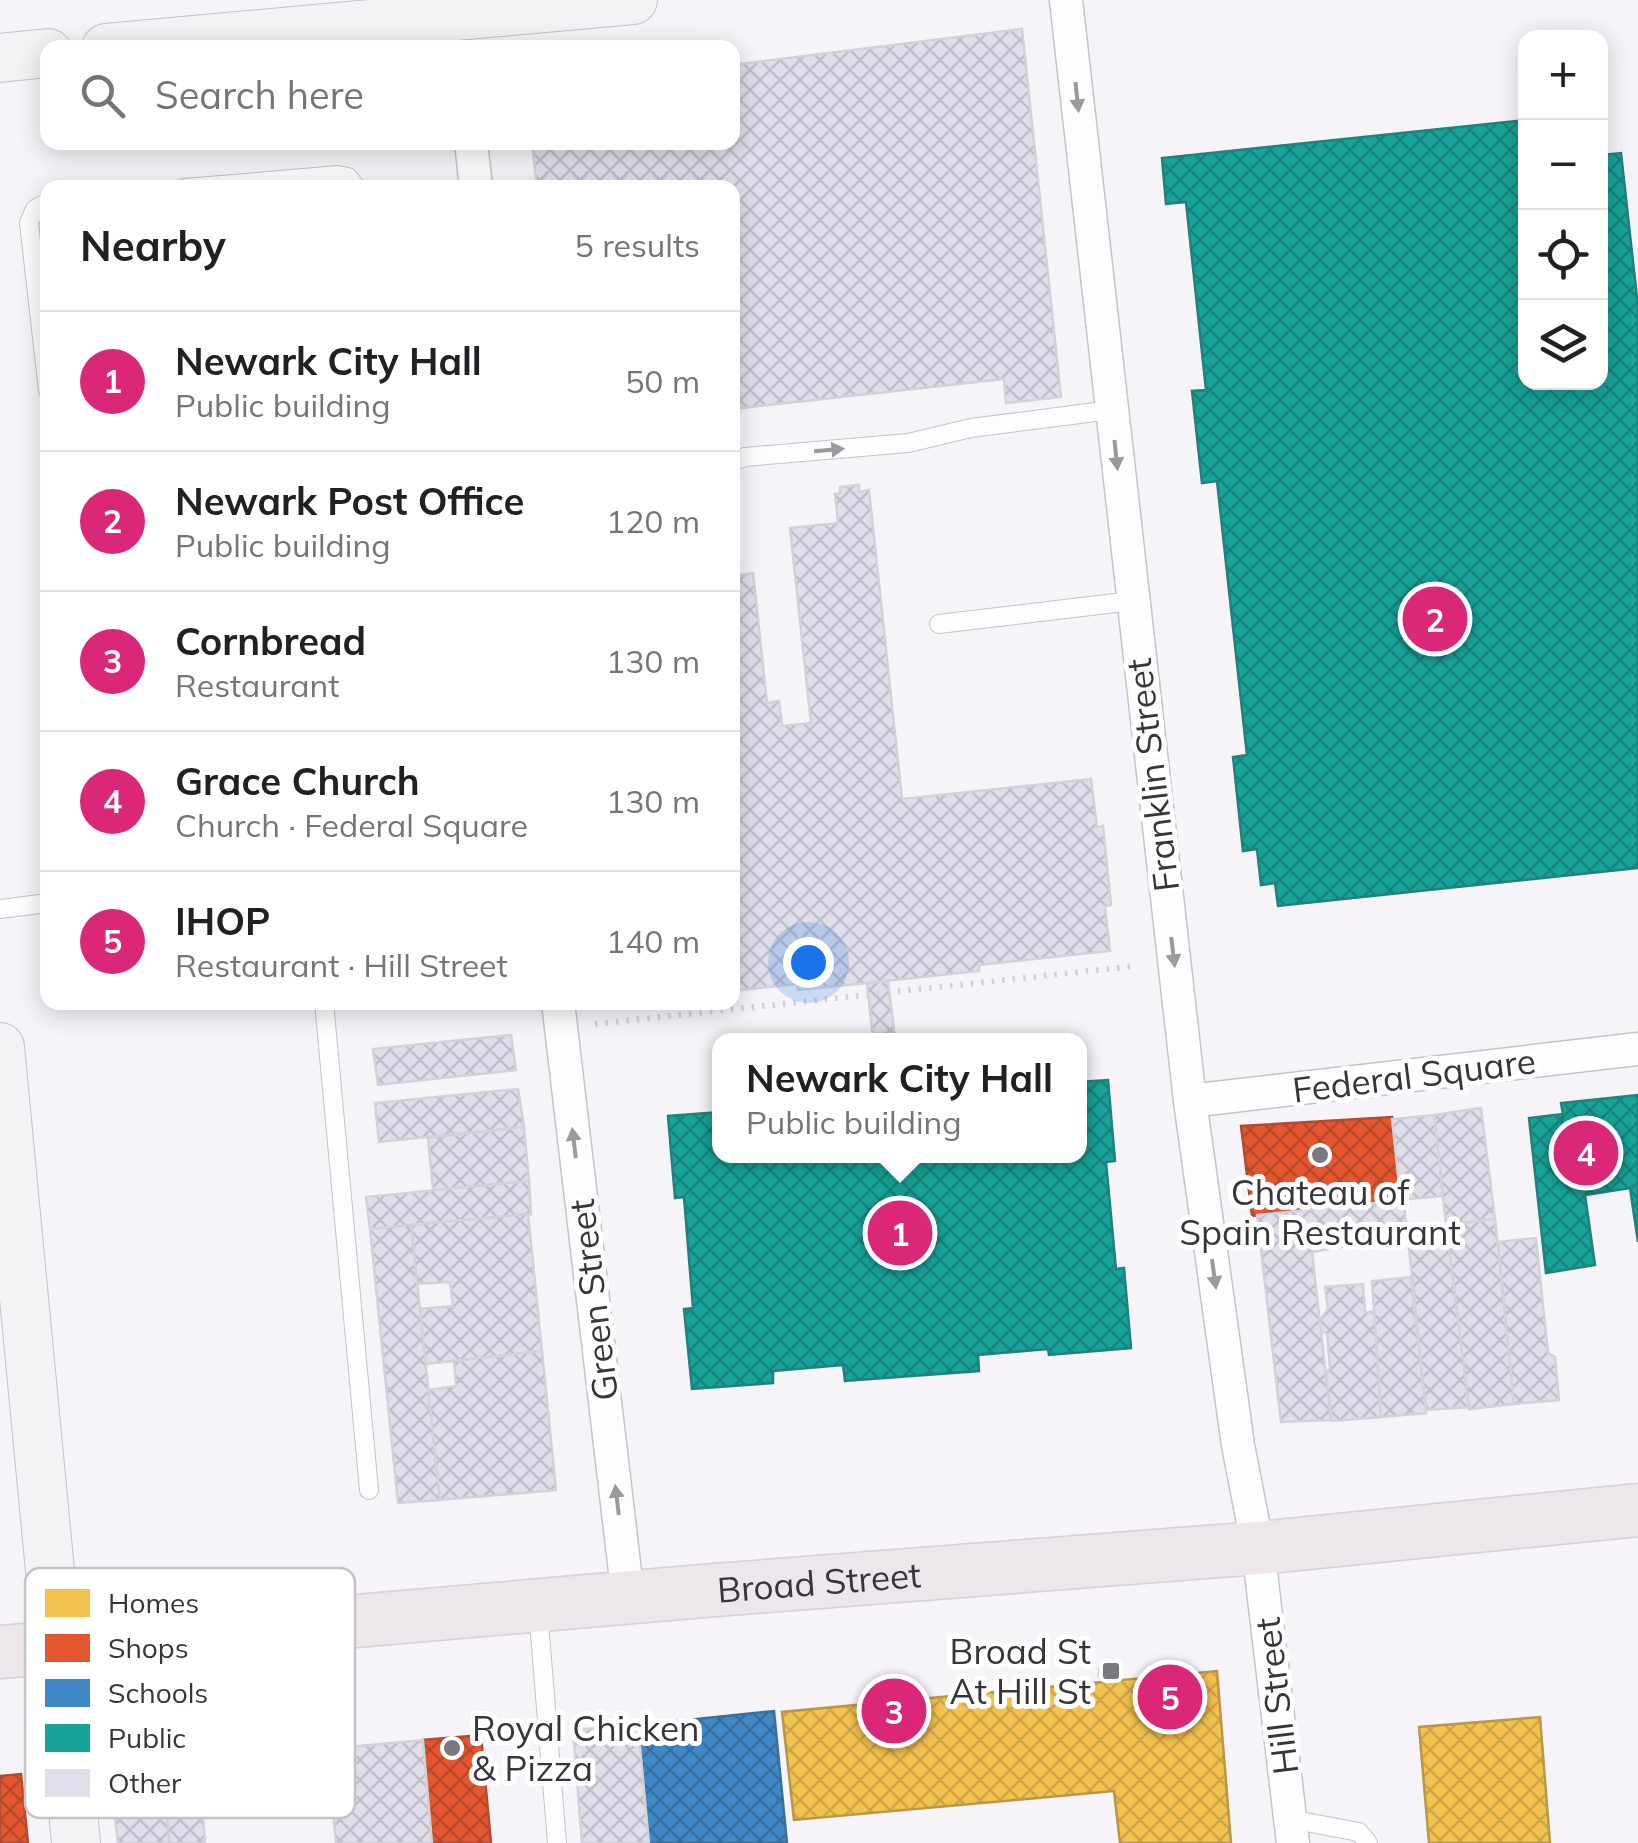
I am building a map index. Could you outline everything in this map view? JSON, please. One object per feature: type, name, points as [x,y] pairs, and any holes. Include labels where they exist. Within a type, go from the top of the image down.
[{"type":"main road","name":"Broad Street","points":[[355,1621],[1258,1548],[1638,1510]]},
{"type":"main road","name":"Broad Street","points":[[0,1652],[25,1649]]},
{"type":"street","points":[[162,40],[275,24],[457,22],[632,0]]},
{"type":"street","name":"Franklin Street","points":[[1066,0],[1190,1102],[1238,1445],[1258,1548]]},
{"type":"street","points":[[0,58],[40,54]]},
{"type":"street","points":[[472,150],[475,180]]},
{"type":"street","name":"Green Street","points":[[559,1015],[628,1597]]},
{"type":"street","points":[[0,1047],[49,1568]]},
{"type":"street","name":"Federal Square","points":[[1190,1102],[1638,1049]]},
{"type":"street","name":"Hill Street","points":[[1258,1548],[1292,1831]]},
{"type":"street","points":[[74,1818],[76,1843]]},
{"type":"lane","points":[[292,180],[338,175],[351,180]]},
{"type":"lane","points":[[40,206],[35,208],[30,223],[40,316]]},
{"type":"lane","points":[[740,460],[908,443],[971,428],[1111,410]]},
{"type":"lane","points":[[938,624],[1132,601]]},
{"type":"lane","points":[[0,908],[40,904]]},
{"type":"lane","points":[[325,1010],[369,1490]]},
{"type":"lane","points":[[538,1605],[557,1843]]},
{"type":"lane","points":[[1292,1831],[1358,1832],[1368,1843]]},
{"type":"path","points":[[740,1000],[1135,966]]},
{"type":"path","points":[[559,1015],[618,1010]]},
{"type":"building: Homes","points":[[1217,1671],[1231,1843],[1120,1843],[1114,1791],[794,1820],[782,1712]]},
{"type":"building: Homes","points":[[1540,1717],[1550,1843],[1429,1843],[1419,1727]]},
{"type":"building: Shops","name":"Chateau of Spain Restaurant","points":[[1392,1117],[1401,1201],[1252,1216],[1241,1126]]},
{"type":"building: Shops","points":[[481,1735],[491,1843],[432,1843],[423,1740]]},
{"type":"building: Shops","points":[[21,1774],[28,1843],[0,1843],[0,1776]]},
{"type":"building: Schools","points":[[774,1711],[787,1843],[649,1843],[638,1725]]},
{"type":"building: Public","points":[[1518,121],[1518,390],[1608,390],[1608,154],[1621,153],[1638,307],[1638,868],[1278,906],[1275,883],[1261,885],[1257,849],[1243,851],[1233,757],[1247,755],[1217,481],[1202,483],[1192,391],[1206,390],[1186,202],[1166,204],[1162,158]]},
{"type":"building: Public","points":[[1108,1080],[1115,1161],[1106,1162],[1116,1269],[1124,1268],[1131,1348],[1049,1355],[1048,1349],[978,1355],[979,1371],[845,1381],[843,1365],[773,1371],[773,1383],[692,1389],[684,1309],[693,1308],[684,1197],[675,1198],[668,1116],[712,1113],[712,1163],[1087,1163],[1087,1082]]},
{"type":"building: Public","points":[[1638,1095],[1638,1242],[1630,1188],[1585,1195],[1595,1265],[1546,1273],[1529,1118],[1563,1114],[1561,1103]]},
{"type":"building: Other","points":[[1022,29],[1061,397],[1006,403],[1004,379],[740,408],[740,180],[536,180],[533,150],[740,150],[740,64]]},
{"type":"building: Other","points":[[859,485],[859,492],[869,490],[902,799],[1091,779],[1097,827],[1103,826],[1111,905],[1105,906],[1110,951],[979,965],[979,971],[867,983],[798,990],[797,984],[740,990],[740,575],[753,573],[767,703],[779,701],[782,726],[811,723],[790,528],[838,523],[835,494],[840,493],[840,487]]},
{"type":"building: Other","points":[[888,981],[894,1033],[872,1033],[867,983]]},
{"type":"building: Other","points":[[511,1035],[516,1070],[378,1085],[373,1049]]},
{"type":"building: Other","points":[[518,1089],[524,1127],[379,1142],[375,1103]]},
{"type":"building: Other","points":[[1481,1108],[1495,1219],[1446,1225],[1434,1115]]},
{"type":"building: Other","points":[[1434,1115],[1443,1196],[1408,1199],[1399,1184],[1392,1119]]},
{"type":"building: Other","points":[[524,1127],[529,1181],[433,1190],[428,1138]]},
{"type":"building: Other","points":[[529,1181],[531,1214],[370,1229],[366,1197]]},
{"type":"building: Other","points":[[1404,1200],[1407,1236],[1312,1252],[1331,1420],[1281,1422],[1257,1215]]},
{"type":"building: Other","points":[[528,1214],[542,1351],[425,1364],[419,1309],[453,1306],[450,1282],[417,1284],[411,1225]]},
{"type":"building: Other","points":[[1495,1219],[1514,1404],[1469,1409],[1446,1225]]},
{"type":"building: Other","points":[[411,1225],[440,1500],[398,1503],[370,1229]]},
{"type":"building: Other","points":[[1446,1225],[1469,1407],[1426,1410],[1407,1229]]},
{"type":"building: Other","points":[[1536,1238],[1548,1353],[1555,1357],[1559,1400],[1514,1404],[1498,1242]]},
{"type":"building: Other","points":[[1411,1277],[1426,1413],[1381,1417],[1372,1281]]},
{"type":"building: Other","points":[[1363,1284],[1365,1313],[1374,1311],[1381,1417],[1332,1421],[1326,1373],[1330,1368],[1327,1334],[1321,1330],[1320,1320],[1328,1309],[1325,1287]]},
{"type":"building: Other","points":[[542,1351],[556,1490],[440,1500],[428,1390],[456,1386],[454,1361]]},
{"type":"building: Other","points":[[1119,1668],[1119,1674],[1099,1676],[1099,1669]]},
{"type":"building: Other","points":[[638,1725],[649,1843],[582,1843],[573,1730]]},
{"type":"building: Other","points":[[423,1740],[432,1843],[336,1843],[334,1818],[355,1818],[355,1746]]},
{"type":"building: Other","points":[[115,1818],[167,1818],[169,1843],[118,1843]]},
{"type":"building: Other","points":[[167,1818],[203,1818],[205,1843],[169,1843]]},
{"type":"place","name":"Newark Post Office","points":[[1435,619]]},
{"type":"place","name":"Grace Church","points":[[1586,1153]]},
{"type":"place","name":"Chateau of Spain Restaurant","points":[[1320,1155]]},
{"type":"place","name":"Newark City Hall","points":[[900,1233]]},
{"type":"place","name":"Broad St At Hill St","points":[[1111,1671]]},
{"type":"place","name":"IHOP","points":[[1170,1697]]},
{"type":"place","name":"Cornbread","points":[[894,1711]]},
{"type":"place","name":"Royal Chicken & Pizza","points":[[452,1748]]}]
